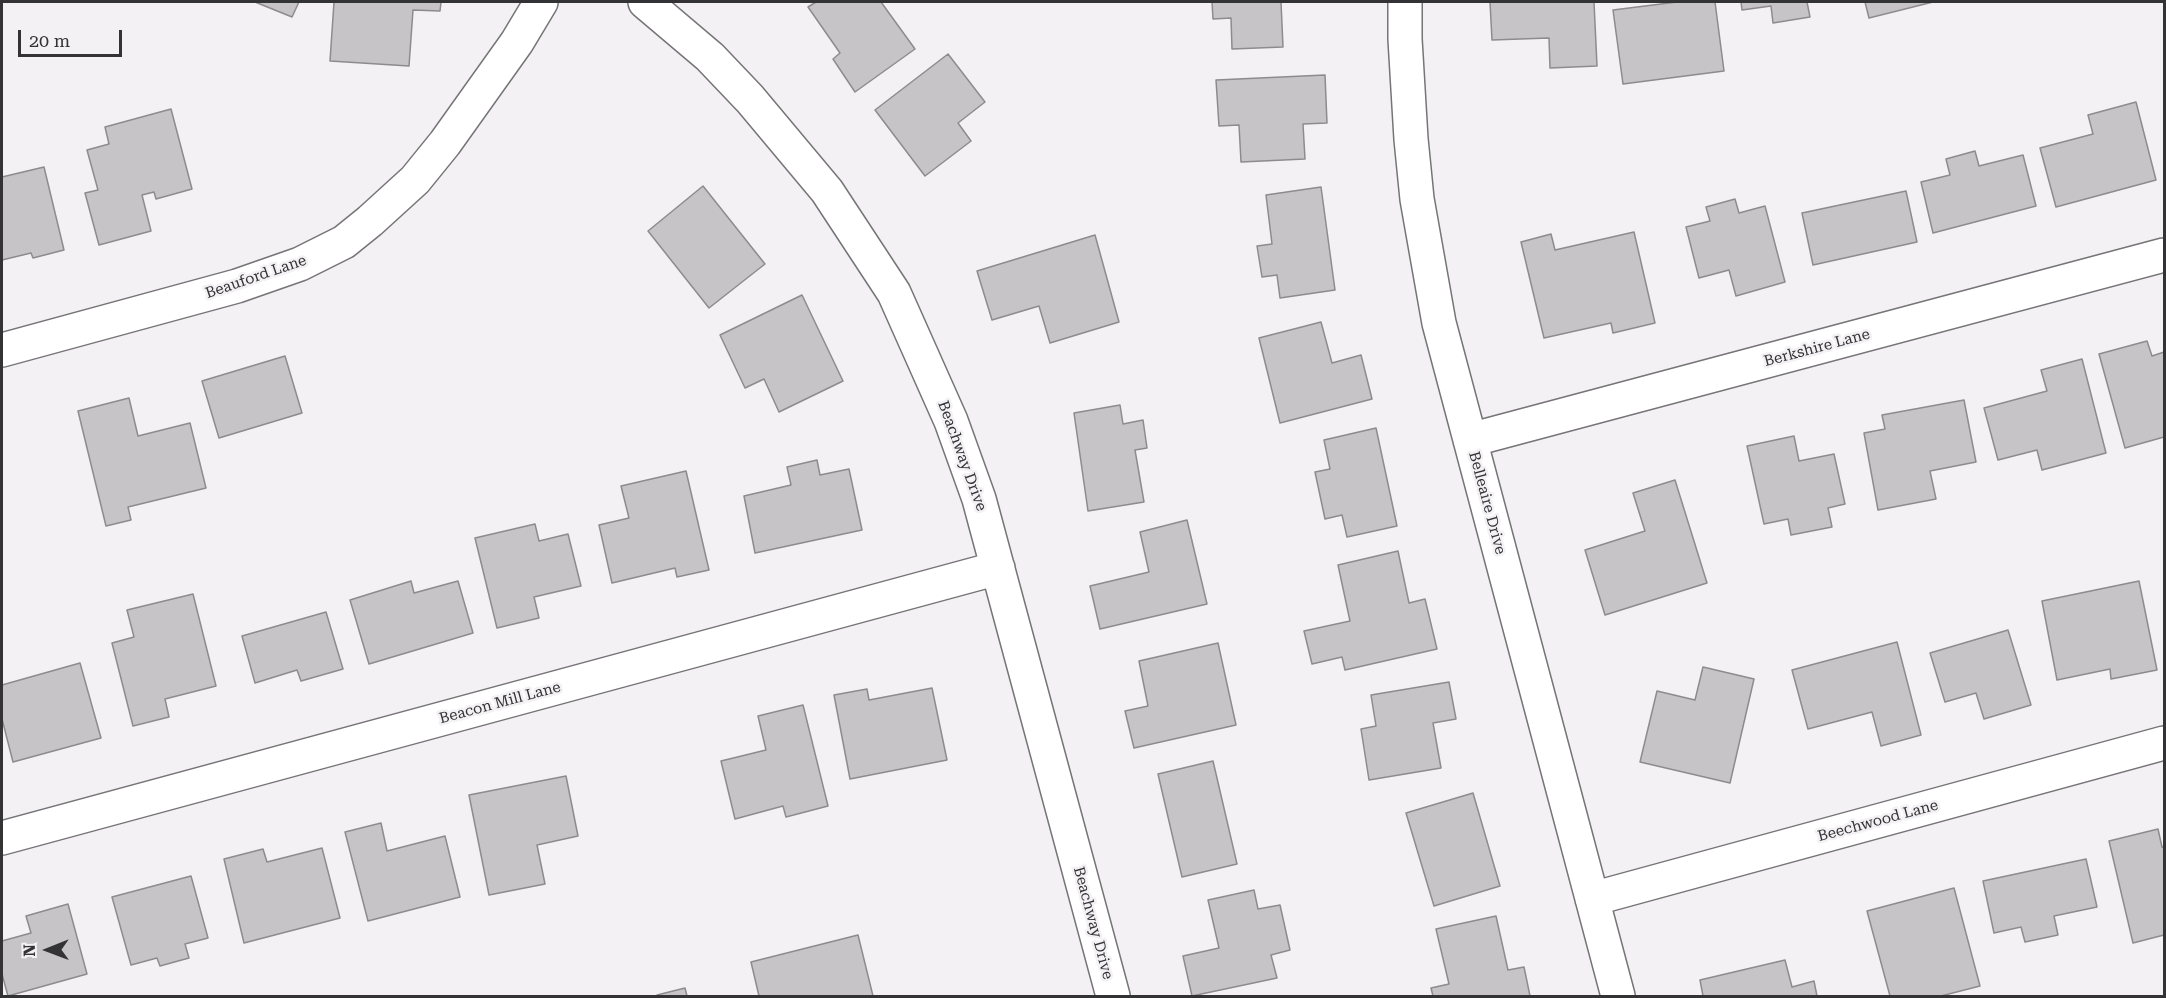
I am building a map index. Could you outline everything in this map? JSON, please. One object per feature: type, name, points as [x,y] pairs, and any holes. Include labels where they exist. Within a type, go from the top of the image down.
[{"type":"street","name":"Beauford Lane","points":[[2,350],[237,286],[300,264],[344,242],[370,222],[415,180],[445,143],[517,42],[541,2]]},
{"type":"street","name":"Beachway Drive","points":[[645,2],[710,57],[750,99],[827,190],[894,293],[951,421],[978,499],[1113,996]]},
{"type":"street","name":"Belleaire Drive","points":[[1405,2],[1407,87],[1417,199],[1440,323],[1618,996]]},
{"type":"street","name":"Berkshire Lane","points":[[1470,440],[2164,255]]},
{"type":"street","name":"Beacon Mill Lane","points":[[2,838],[998,568]]},
{"type":"street","name":"Beechwood Lane","points":[[1592,899],[2164,743]]},
{"type":"building","points":[[255,2],[299,2],[292,17]]},
{"type":"building","points":[[334,2],[441,2],[440,11],[413,10],[409,66],[330,61]]},
{"type":"building","points":[[816,2],[881,2],[915,49],[855,92],[833,59],[840,53],[808,7]]},
{"type":"building","points":[[1212,2],[1281,2],[1283,47],[1232,49],[1231,18],[1213,19]]},
{"type":"building","points":[[1490,2],[1594,2],[1597,66],[1550,68],[1549,38],[1492,40]]},
{"type":"building","points":[[1677,2],[1715,2],[1724,71],[1623,84],[1613,10]]},
{"type":"building","points":[[1741,2],[1807,2],[1810,17],[1773,23],[1771,6],[1742,10]]},
{"type":"building","points":[[1865,2],[1933,2],[1869,18]]},
{"type":"building","points":[[948,54],[985,102],[958,123],[971,141],[925,176],[875,110]]},
{"type":"building","points":[[1325,75],[1327,123],[1303,124],[1305,159],[1241,162],[1239,125],[1219,126],[1216,80]]},
{"type":"building","points":[[2136,102],[2156,180],[2056,207],[2040,148],[2093,134],[2088,115]]},
{"type":"building","points":[[171,109],[192,189],[156,199],[154,192],[142,195],[151,231],[99,245],[85,193],[98,190],[87,150],[109,144],[105,127]]},
{"type":"building","points":[[1975,151],[1979,166],[2023,155],[2036,206],[1933,233],[1921,182],[1950,175],[1946,159]]},
{"type":"building","points":[[44,167],[64,250],[33,258],[31,253],[2,260],[2,177]]},
{"type":"building","points":[[703,186],[765,264],[709,308],[648,231]]},
{"type":"building","points":[[1321,187],[1335,290],[1280,298],[1277,275],[1262,277],[1257,246],[1272,244],[1266,195]]},
{"type":"building","points":[[1906,191],[1917,242],[1813,265],[1802,213]]},
{"type":"building","points":[[1735,199],[1739,213],[1765,206],[1785,282],[1736,296],[1729,270],[1699,278],[1686,227],[1710,221],[1706,207]]},
{"type":"building","points":[[1634,232],[1655,323],[1613,333],[1611,323],[1544,338],[1521,242],[1551,234],[1555,250]]},
{"type":"building","points":[[1095,235],[1119,322],[1050,343],[1039,306],[992,320],[977,271]]},
{"type":"building","points":[[802,295],[843,381],[779,412],[764,379],[745,388],[720,335]]},
{"type":"building","points":[[1321,322],[1332,363],[1361,355],[1372,399],[1280,423],[1259,338]]},
{"type":"building","points":[[2147,341],[2152,356],[2164,352],[2164,437],[2125,448],[2099,354]]},
{"type":"building","points":[[285,356],[302,413],[219,438],[202,381]]},
{"type":"building","points":[[2082,359],[2106,453],[2042,470],[2037,450],[1998,460],[1984,408],[2047,391],[2041,370]]},
{"type":"building","points":[[129,398],[138,436],[190,423],[206,488],[128,507],[131,520],[106,526],[78,411]]},
{"type":"building","points":[[1964,400],[1976,462],[1930,471],[1936,499],[1878,510],[1864,433],[1885,429],[1882,415]]},
{"type":"building","points":[[1120,405],[1123,424],[1143,420],[1147,448],[1135,450],[1144,502],[1088,511],[1074,413]]},
{"type":"building","points":[[1376,428],[1397,526],[1347,537],[1342,515],[1325,519],[1315,472],[1330,469],[1324,440]]},
{"type":"building","points":[[1794,436],[1799,461],[1834,454],[1845,504],[1828,508],[1832,527],[1791,535],[1788,519],[1764,524],[1747,446]]},
{"type":"building","points":[[817,460],[820,475],[849,469],[862,530],[755,553],[744,496],[791,485],[787,467]]},
{"type":"building","points":[[686,471],[709,570],[677,577],[675,568],[612,583],[599,525],[629,518],[621,486]]},
{"type":"building","points":[[1675,480],[1707,583],[1605,615],[1585,550],[1645,531],[1633,493]]},
{"type":"building","points":[[1187,520],[1207,604],[1100,629],[1090,586],[1149,572],[1140,532]]},
{"type":"building","points":[[535,524],[539,541],[568,534],[581,586],[534,597],[539,618],[497,628],[475,538]]},
{"type":"building","points":[[1398,551],[1409,603],[1425,599],[1437,649],[1345,670],[1342,657],[1312,664],[1304,631],[1350,621],[1338,565]]},
{"type":"building","points":[[411,581],[414,593],[458,581],[473,633],[369,664],[350,600]]},
{"type":"building","points":[[2139,581],[2157,670],[2111,679],[2110,669],[2057,680],[2042,601]]},
{"type":"building","points":[[193,594],[216,686],[165,699],[169,717],[133,726],[112,643],[134,637],[127,610]]},
{"type":"building","points":[[326,612],[343,669],[301,681],[297,670],[255,683],[242,636]]},
{"type":"building","points":[[2008,630],[2031,705],[1984,719],[1976,693],[1945,702],[1930,653]]},
{"type":"building","points":[[1897,642],[1921,735],[1881,746],[1872,712],[1808,729],[1792,670]]},
{"type":"building","points":[[1218,643],[1236,725],[1134,748],[1125,711],[1148,706],[1139,661]]},
{"type":"building","points":[[80,663],[101,738],[13,762],[2,719],[2,685]]},
{"type":"building","points":[[1703,667],[1754,679],[1730,783],[1640,762],[1657,691],[1695,700]]},
{"type":"building","points":[[1449,682],[1456,719],[1433,723],[1441,768],[1369,780],[1361,729],[1376,726],[1371,695]]},
{"type":"building","points":[[932,688],[947,760],[850,779],[834,695],[867,689],[869,700]]},
{"type":"building","points":[[803,705],[828,806],[786,817],[783,806],[735,819],[721,761],[766,750],[758,716]]},
{"type":"building","points":[[1213,761],[1237,864],[1182,877],[1158,774]]},
{"type":"building","points":[[566,776],[578,836],[537,845],[545,884],[489,895],[469,795]]},
{"type":"building","points":[[1473,793],[1500,886],[1434,906],[1406,813]]},
{"type":"building","points":[[381,823],[387,851],[445,836],[460,897],[368,921],[345,832]]},
{"type":"building","points":[[2158,829],[2162,847],[2164,847],[2164,935],[2133,943],[2109,841]]},
{"type":"building","points":[[322,848],[340,918],[244,943],[224,859],[263,849],[267,862]]},
{"type":"building","points":[[2086,859],[2097,907],[2054,916],[2058,935],[2025,942],[2021,927],[1994,933],[1983,881]]},
{"type":"building","points":[[191,876],[208,938],[185,944],[189,958],[160,966],[157,958],[131,965],[112,897]]},
{"type":"building","points":[[1954,888],[1980,986],[1941,996],[1890,996],[1867,911]]},
{"type":"building","points":[[1254,890],[1258,909],[1280,905],[1290,950],[1271,955],[1277,978],[1192,996],[1183,956],[1219,948],[1208,900]]},
{"type":"building","points":[[68,904],[87,974],[8,996],[2,974],[2,941],[31,933],[26,916]]},
{"type":"building","points":[[1496,916],[1508,970],[1524,967],[1530,996],[1433,996],[1431,988],[1449,984],[1436,929]]},
{"type":"building","points":[[858,935],[873,996],[759,996],[751,962]]},
{"type":"building","points":[[1785,960],[1792,987],[1814,981],[1817,996],[1703,996],[1700,980]]},
{"type":"building","points":[[685,988],[687,996],[657,995]]}]
